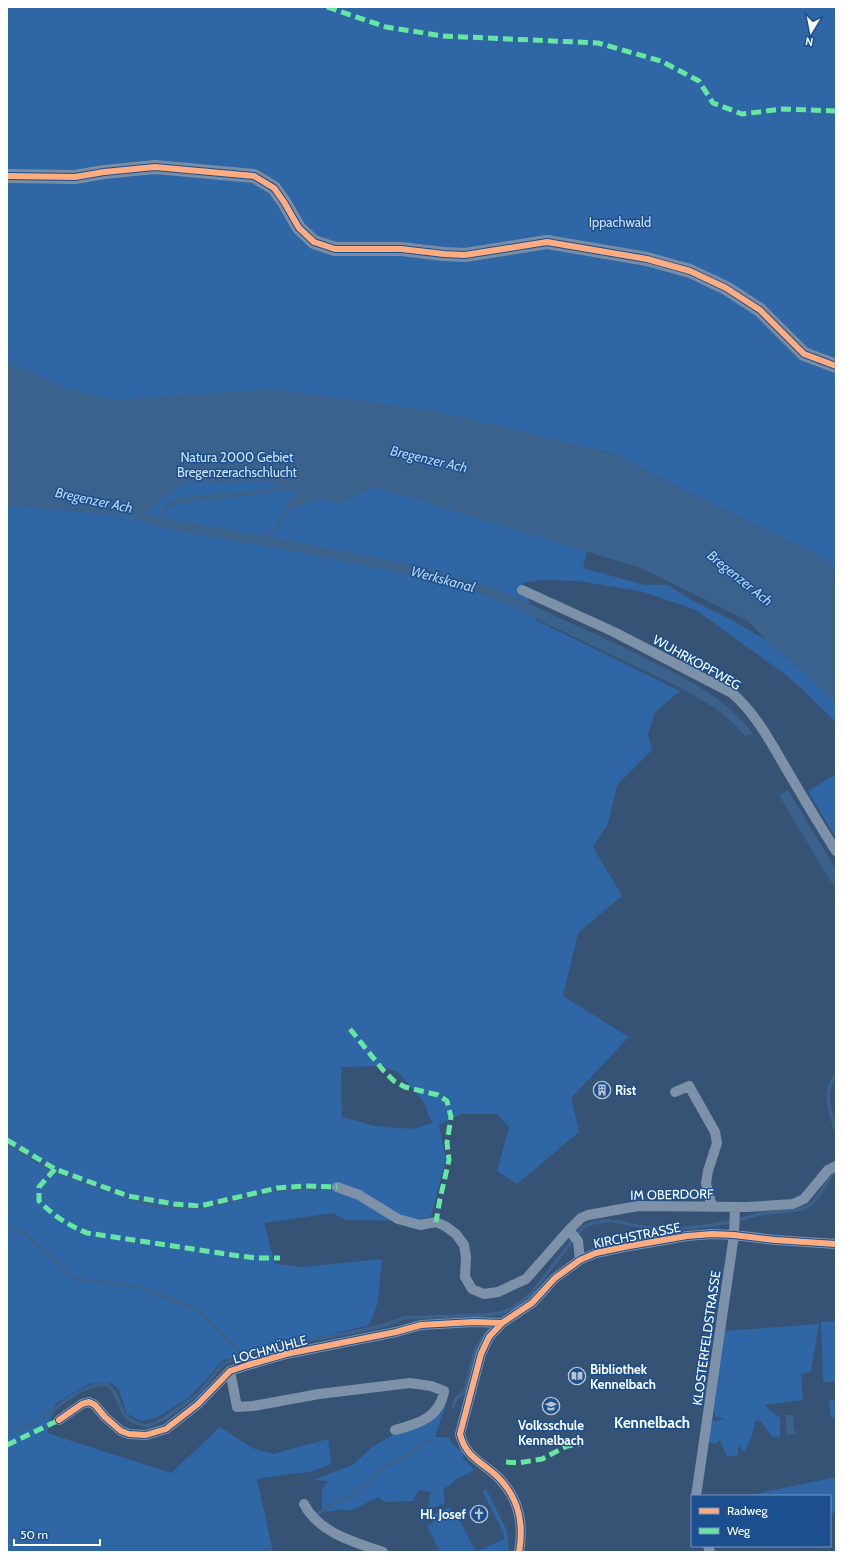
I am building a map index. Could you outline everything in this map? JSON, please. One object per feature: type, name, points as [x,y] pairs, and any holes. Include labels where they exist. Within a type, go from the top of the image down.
[{"type":"street","points":[[7,176],[75,178],[104,172],[155,167],[254,176],[274,188],[299,228],[314,242],[335,249],[401,248],[444,254],[465,255],[547,242],[647,259],[690,271],[726,288],[760,310],[804,354],[836,366]]},
{"type":"street","name":"WUHRKOPFWEG","points":[[522,590],[614,632],[732,693],[743,703],[761,728],[836,851]]},
{"type":"street","points":[[675,1092],[689,1086],[714,1132],[717,1143],[708,1171],[706,1183],[712,1207]]},
{"type":"street","name":"IM OBERDORF","points":[[337,1187],[359,1195],[398,1219],[420,1225],[436,1222],[445,1226],[456,1234],[464,1245],[466,1257],[465,1277],[472,1289],[484,1294],[498,1292],[526,1278],[573,1235],[581,1218],[588,1215],[618,1209],[652,1205],[735,1209],[793,1204],[804,1199],[834,1167]]},
{"type":"street","name":"KLOSTERFELDSTRASSE","points":[[696,1495],[734,1232],[735,1209]]},
{"type":"street","name":"KIRCHSTRASSE","points":[[519,1552],[521,1532],[520,1512],[513,1495],[493,1472],[468,1453],[462,1445],[460,1434],[481,1354],[489,1337],[502,1323],[532,1304],[555,1278],[580,1260],[596,1253],[687,1236],[734,1232],[775,1240],[836,1244]]},
{"type":"street","points":[[573,1235],[580,1260]]},
{"type":"street","name":"LOCHMÜHLE","points":[[59,1420],[82,1404],[89,1402],[95,1405],[105,1417],[121,1431],[129,1434],[146,1435],[166,1429],[178,1420],[198,1404],[230,1371],[286,1354],[396,1332],[421,1325],[474,1322],[502,1323]]},
{"type":"street","name":"LOCHMÜHLE","points":[[230,1371],[237,1407],[253,1406],[319,1394],[410,1383],[431,1386],[444,1391],[443,1399],[435,1412],[418,1424],[395,1430]]},
{"type":"street","points":[[304,1504],[308,1512],[320,1524],[335,1534],[383,1552]]},
{"type":"green space","points":[[7,7],[836,7],[836,574],[807,549],[685,491],[616,454],[601,450],[587,551],[583,568],[645,585],[668,585],[693,601],[728,618],[766,640],[804,672],[836,704],[836,722],[790,678],[696,610],[643,592],[579,581],[542,580],[522,583],[536,620],[680,691],[655,712],[648,735],[652,750],[617,785],[608,824],[593,847],[622,896],[578,933],[563,996],[629,1037],[571,1098],[579,1132],[517,1184],[497,1171],[509,1127],[497,1114],[461,1114],[439,1125],[446,1159],[431,1216],[416,1221],[345,1220],[333,1213],[264,1223],[275,1264],[303,1267],[382,1259],[377,1305],[369,1325],[223,1360],[187,1399],[158,1417],[141,1421],[127,1414],[119,1390],[110,1382],[88,1384],[55,1404],[47,1433],[171,1473],[220,1427],[252,1448],[273,1454],[328,1439],[331,1464],[311,1472],[257,1479],[273,1552],[7,1552]],"holes":[[[381,1066],[398,1072],[423,1101],[432,1123],[413,1129],[375,1126],[342,1117],[341,1067]]]},
{"type":"green space","points":[[836,774],[836,838],[808,791]]},
{"type":"green space","points":[[836,1321],[836,1382],[823,1382],[821,1322]]},
{"type":"green space","points":[[819,1324],[811,1372],[801,1374],[803,1400],[764,1405],[780,1418],[780,1436],[773,1438],[761,1422],[756,1420],[752,1436],[745,1452],[738,1445],[738,1456],[727,1456],[720,1440],[715,1444],[707,1442],[711,1420],[716,1421],[724,1419],[715,1416],[715,1412],[713,1412],[725,1331]]},
{"type":"green space","points":[[829,1400],[836,1401],[836,1421],[830,1415]]},
{"type":"green space","points":[[446,1404],[435,1437],[449,1437],[453,1445],[463,1452],[463,1458],[474,1470],[455,1480],[443,1489],[445,1504],[428,1509],[431,1492],[419,1490],[413,1501],[384,1502],[379,1497],[350,1511],[322,1511],[322,1490],[329,1481],[313,1480],[353,1465],[372,1447],[394,1434],[431,1419]]},
{"type":"green space","points":[[836,1477],[836,1512],[831,1514],[831,1495],[751,1495]]},
{"type":"green space","points":[[486,1489],[507,1531],[509,1552],[476,1552],[504,1539],[504,1534],[482,1491]]},
{"type":"green space","points":[[450,1507],[455,1518],[458,1517],[476,1552],[440,1552],[427,1526],[433,1523],[431,1516]]},
{"type":"water","points":[[7,361],[62,387],[113,400],[272,389],[437,411],[616,454],[685,491],[816,553],[836,568],[836,704],[804,672],[766,640],[748,621],[641,568],[374,487],[339,504],[318,499],[298,507],[294,507],[270,536],[397,561],[471,580],[501,591],[621,646],[689,681],[730,709],[753,734],[744,736],[737,727],[718,710],[681,688],[505,604],[467,589],[423,578],[298,552],[161,528],[128,516],[7,506]],"holes":[[[185,482],[271,482],[279,488],[177,498],[166,504],[160,517],[151,515],[147,512]],[[295,490],[295,497],[290,498],[286,510],[266,536],[165,518],[167,510],[178,504]]]},
{"type":"water","points":[[788,790],[836,869],[836,890],[779,795]]},
{"type":"water","points":[[785,1415],[793,1415],[794,1431],[796,1431],[796,1434],[787,1435]]},
{"type":"waterway","points":[[836,1074],[829,1088],[828,1095],[828,1102],[836,1132]]},
{"type":"waterway","points":[[7,1146],[13,1147],[47,1167]]},
{"type":"waterway","points":[[7,1431],[21,1429],[33,1423],[80,1392],[93,1386],[107,1384],[113,1391],[122,1410],[129,1420],[148,1426],[165,1418],[198,1394],[223,1364],[244,1355],[270,1348],[364,1330],[385,1325],[404,1318],[485,1315],[501,1313],[513,1308],[531,1294],[583,1227],[593,1223],[610,1221],[651,1228],[688,1228],[729,1222],[766,1213],[805,1208],[814,1202],[835,1170]]},
{"type":"waterway","points":[[56,1172],[151,1205],[195,1209],[277,1190],[333,1188]]},
{"type":"waterway","points":[[7,1229],[24,1233],[76,1279],[137,1286],[198,1310],[244,1355]]},
{"type":"waterway","points":[[453,1407],[456,1399],[465,1391],[474,1355],[478,1345],[490,1328]]},
{"type":"waterway","points":[[316,1515],[337,1501],[348,1498],[368,1483],[380,1469],[431,1439]]},
{"type":"waterway","points":[[262,1552],[271,1547]]},
{"type":"marked path","points":[[327,7],[386,27],[443,36],[598,43],[661,61],[699,81],[713,103],[742,114],[783,109],[836,111]]},
{"type":"marked path","points":[[350,1029],[383,1070],[394,1081],[405,1087],[438,1095],[447,1101],[451,1117],[447,1143],[449,1160],[436,1222]]},
{"type":"marked path","points":[[7,1140],[55,1169],[128,1196],[174,1204],[200,1206],[277,1188],[304,1186],[337,1187]]},
{"type":"marked path","points":[[55,1169],[39,1187],[39,1201],[61,1219],[87,1233],[239,1256],[280,1258]]},
{"type":"marked path","points":[[7,1445],[59,1420]]},
{"type":"marked path","points":[[506,1462],[518,1463],[542,1459],[567,1446],[581,1444]]},
{"type":"cycle path","points":[[7,176],[75,177],[104,172],[155,167],[254,176],[274,188],[299,228],[314,242],[335,249],[401,249],[465,255],[547,242],[647,259],[690,271],[726,288],[760,310],[804,354],[836,366]]},
{"type":"cycle path","points":[[519,1552],[521,1540],[520,1517],[513,1497],[500,1479],[468,1451],[460,1434],[481,1354],[489,1337],[502,1323],[532,1303],[555,1278],[580,1260],[596,1253],[687,1236],[712,1234],[836,1244]]},
{"type":"cycle path","points":[[59,1420],[82,1404],[89,1402],[95,1405],[105,1417],[121,1431],[129,1434],[146,1435],[166,1429],[198,1404],[230,1371],[248,1365],[286,1354],[396,1332],[421,1325],[474,1322],[502,1323]]},
{"type":"place","name":"Rist","points":[[602,1090]]},
{"type":"place","name":"Bibliothek Kennelbach","points":[[577,1376]]},
{"type":"place","name":"Volksschule Kennelbach","points":[[551,1406]]},
{"type":"place","name":"Hl. Josef","points":[[479,1514]]},
{"type":"district","name":"Kennelbach","points":[[652,1423]]},
{"type":"park label","name":"Ippachwald","points":[[620,222]]},
{"type":"park label","name":"Natura 2000 Gebiet Bregenzerachschlucht","points":[[237,464]]},
{"type":"water label","name":"Bregenzer Ach","points":[[429,459]]},
{"type":"water label","name":"Bregenzer Ach","points":[[94,500]]},
{"type":"water label","name":"Bregenzer Ach","points":[[740,578]]},
{"type":"water label","name":"Werkskanal","points":[[443,579]]}]
